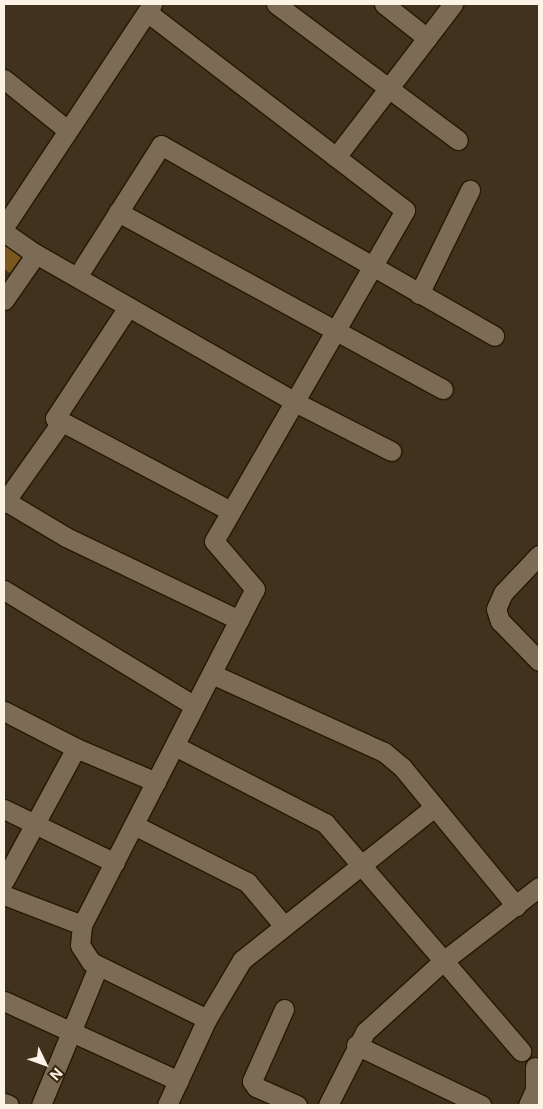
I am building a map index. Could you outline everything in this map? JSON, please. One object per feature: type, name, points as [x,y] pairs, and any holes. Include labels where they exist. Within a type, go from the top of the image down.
[{"type":"street","points":[[276,4],[458,140]]},
{"type":"street","points":[[384,4],[427,38]]},
{"type":"street","points":[[336,157],[453,4]]},
{"type":"street","points":[[4,227],[66,129],[149,8],[405,210],[214,541],[255,590],[82,925],[82,951],[98,967],[207,1019]]},
{"type":"street","points":[[4,79],[66,129]]},
{"type":"street","points":[[77,277],[161,145],[494,336]]},
{"type":"street","points":[[419,294],[470,190]]},
{"type":"street","points":[[118,212],[443,390]]},
{"type":"street","points":[[4,232],[36,254],[294,402],[392,451]]},
{"type":"street","points":[[4,300],[36,254]]},
{"type":"street","points":[[128,307],[55,418],[231,511]]},
{"type":"street","points":[[62,421],[4,501],[66,537],[239,620]]},
{"type":"street","points":[[539,555],[503,593],[496,610],[500,621],[539,661]]},
{"type":"street","points":[[4,590],[195,706]]},
{"type":"street","points":[[212,674],[384,752],[402,767],[433,808],[516,906]]},
{"type":"street","points":[[4,711],[76,748],[156,782]]},
{"type":"street","points":[[175,746],[325,823],[520,1051]]},
{"type":"street","points":[[4,881],[76,748]]},
{"type":"street","points":[[167,1105],[207,1019],[242,960],[433,808]]},
{"type":"street","points":[[4,809],[115,863]]},
{"type":"street","points":[[134,825],[247,882],[284,926]]},
{"type":"street","points":[[328,1105],[356,1045],[374,1023],[442,962],[539,887]]},
{"type":"street","points":[[4,895],[82,925]]},
{"type":"street","points":[[41,1105],[98,967]]},
{"type":"street","points":[[4,1001],[179,1080]]},
{"type":"street","points":[[284,1010],[252,1081],[256,1087],[296,1105]]},
{"type":"street","points":[[356,1045],[481,1105]]},
{"type":"street","points":[[528,1105],[535,1090],[535,1067]]},
{"type":"street","points":[[4,1103],[9,1105]]},
{"type":"building","points":[[4,243],[22,256],[10,273],[4,269]]}]
